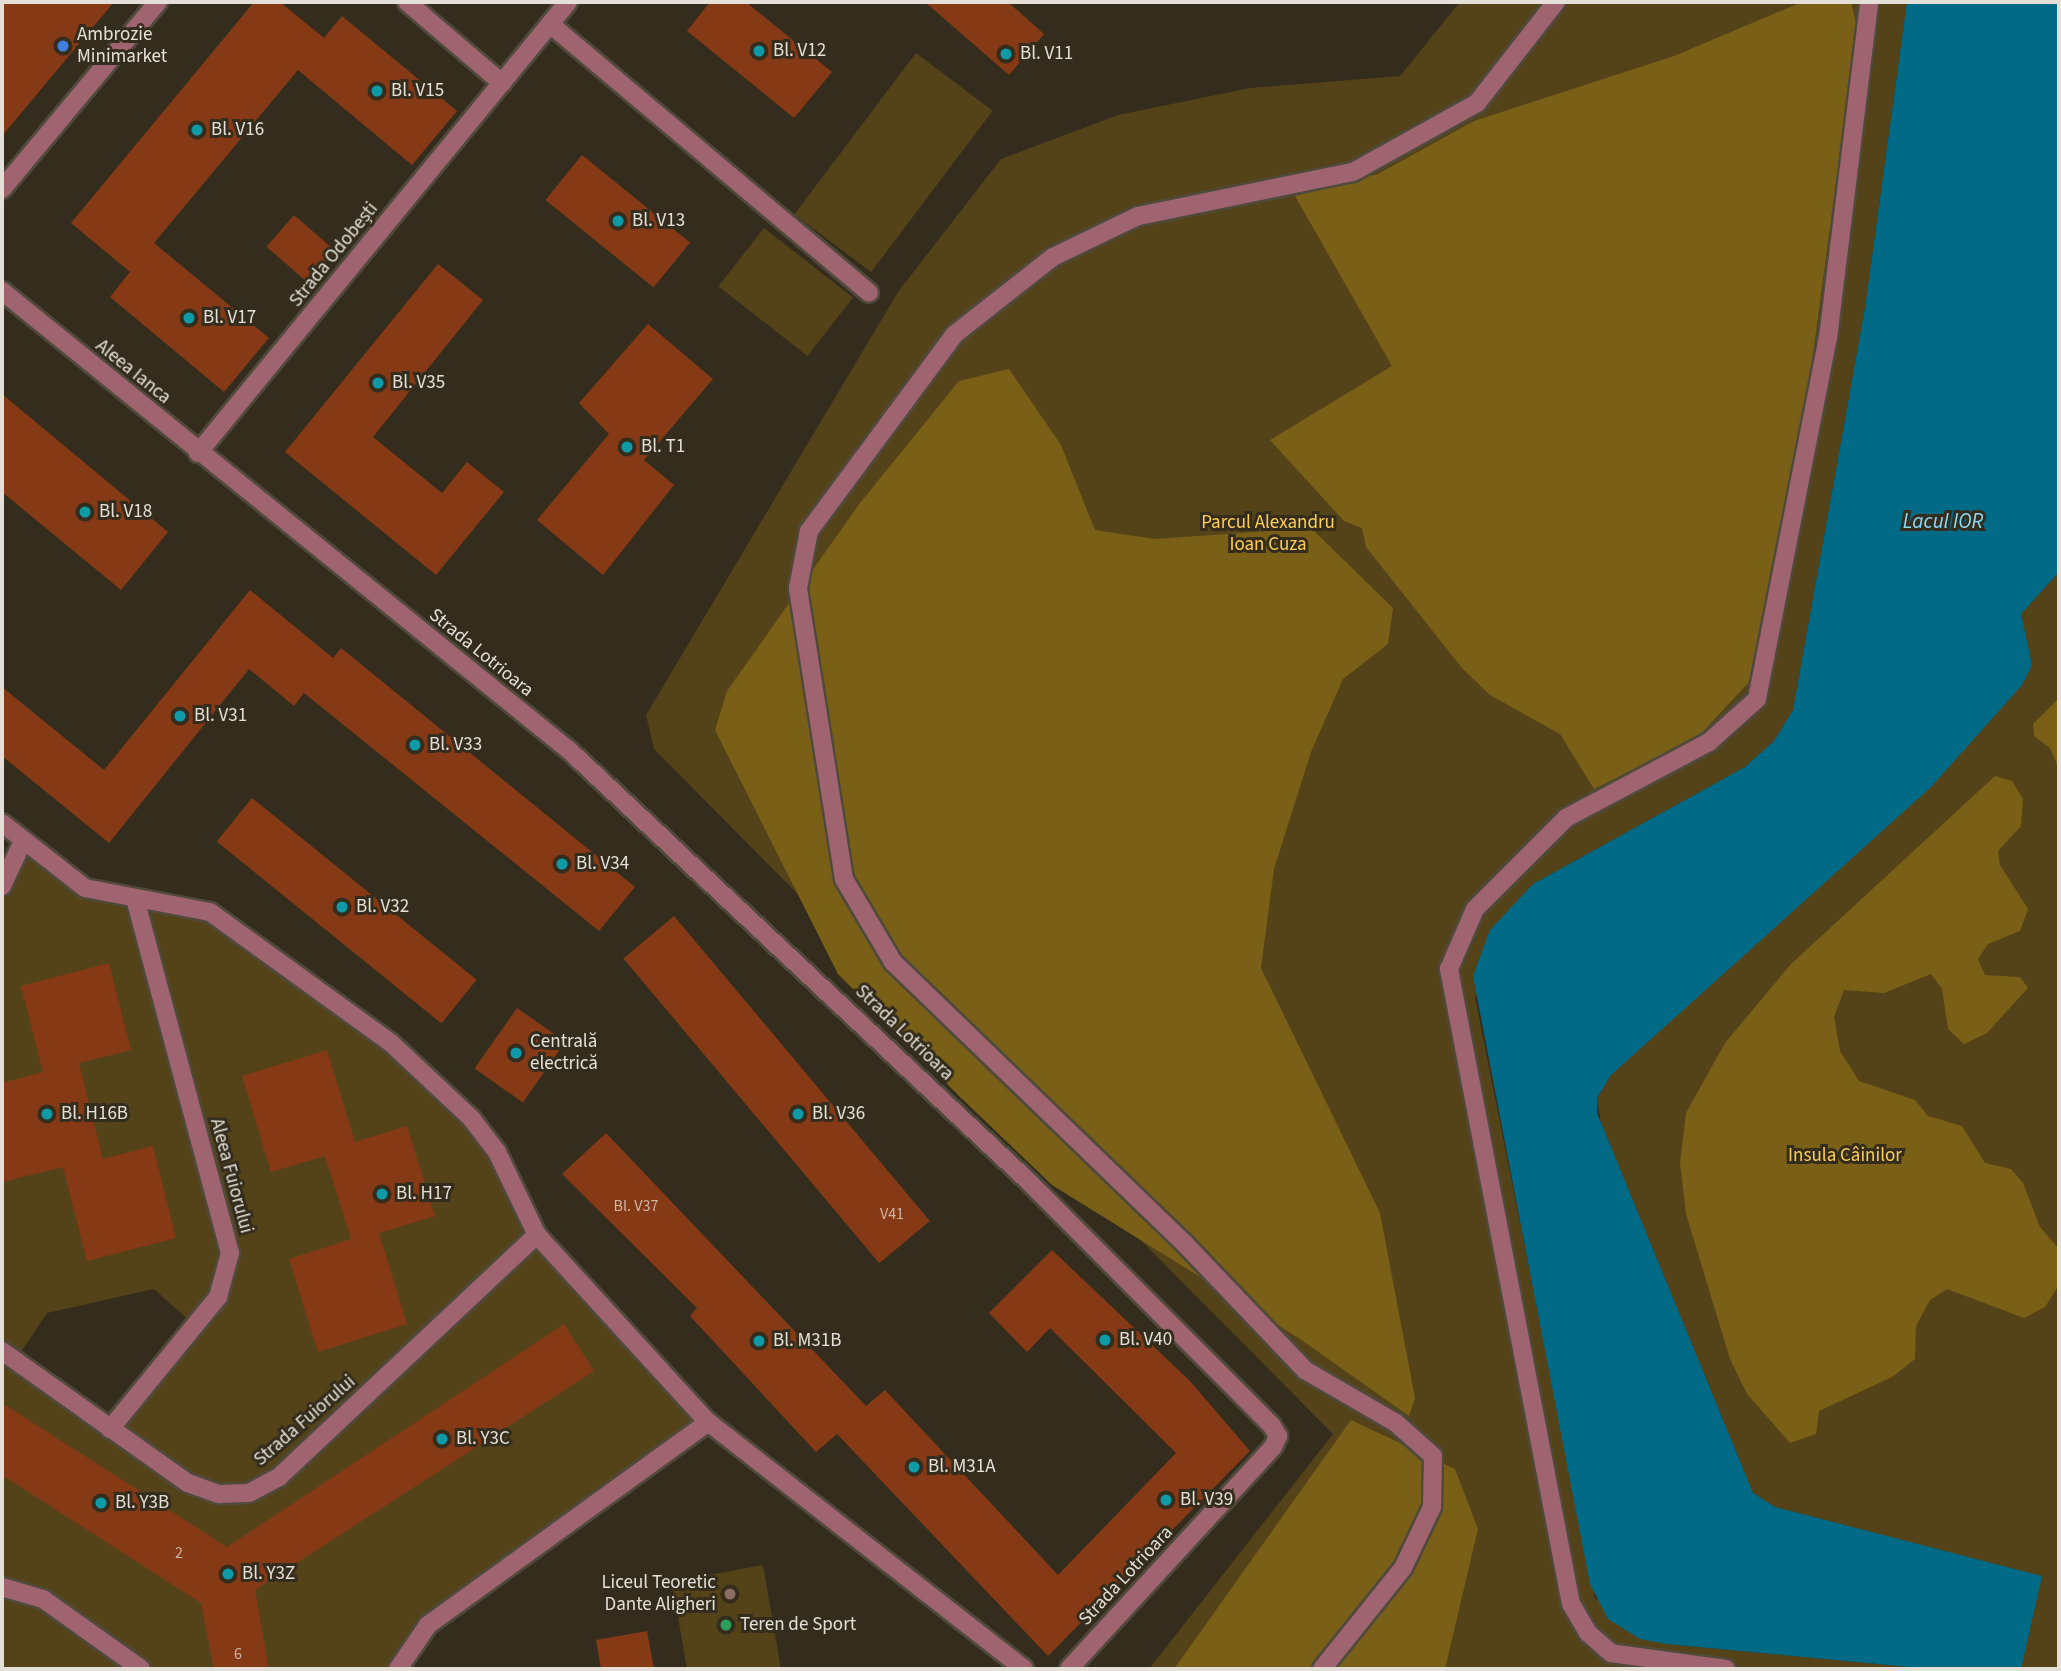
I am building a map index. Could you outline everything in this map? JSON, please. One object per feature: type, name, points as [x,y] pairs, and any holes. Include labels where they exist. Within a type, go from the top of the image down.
[{"type":"street","points":[[2,189],[158,2]]},
{"type":"street","points":[[407,2],[502,83]]},
{"type":"street","name":"Strada Odobești","points":[[198,453],[568,2]]},
{"type":"street","points":[[1322,1669],[1403,1568],[1432,1507],[1433,1455],[1396,1423],[1305,1370],[1184,1243],[893,962],[844,879],[798,588],[809,531],[955,334],[1053,257],[1138,216],[1353,172],[1477,103],[1556,2]]},
{"type":"street","points":[[1726,1669],[1611,1653],[1588,1633],[1571,1604],[1449,969],[1475,909],[1566,818],[1709,743],[1757,699],[1828,338],[1869,2]]},
{"type":"street","points":[[550,24],[869,293]]},
{"type":"street","name":"Aleea Ianca","points":[[2,291],[237,485]]},
{"type":"street","name":"Strada Lotrioara","points":[[237,485],[572,752],[692,860],[1029,1182],[1272,1426],[1278,1436],[1273,1447],[1069,1669]]},
{"type":"street","points":[[2,823],[85,888],[136,901],[186,903],[210,912],[391,1043],[497,1152],[537,1235],[708,1422],[1024,1669]]},
{"type":"street","points":[[2,886],[23,841]]},
{"type":"street","name":"Aleea Fuiorului","points":[[110,1429],[219,1297],[230,1253],[136,901]]},
{"type":"street","name":"Strada Fuiorului","points":[[2,1351],[188,1483],[219,1494],[249,1493],[279,1477],[537,1235]]},
{"type":"street","points":[[398,1669],[428,1625],[708,1422]]},
{"type":"street","points":[[2,1587],[43,1599],[141,1669]]},
{"type":"green space","name":"Parcul Alexandru Ioan Cuza","points":[[1460,2],[1907,2],[1865,308],[1793,710],[1774,741],[1745,767],[1533,884],[1475,997],[1595,1598],[1667,1644],[1930,1669],[1149,1669],[1333,1434],[654,749],[646,715],[898,292],[1001,159],[1118,115],[1250,88],[1400,76]]},
{"type":"green space","points":[[1802,2],[1851,2],[1857,26],[1811,369],[1750,681],[1698,737],[1594,789],[1560,734],[1490,695],[1462,668],[1366,547],[1362,528],[1344,521],[1270,440],[1392,366],[1295,196],[1378,174],[1474,121],[1674,56]]},
{"type":"green space","points":[[916,53],[993,111],[871,272],[794,214]]},
{"type":"green space","points":[[764,228],[853,298],[807,356],[718,286]]},
{"type":"green space","points":[[1009,369],[1061,445],[1095,530],[1155,539],[1311,528],[1393,608],[1388,644],[1343,679],[1311,752],[1274,869],[1261,968],[1380,1213],[1415,1398],[1409,1416],[1300,1339],[1052,1185],[955,1092],[838,974],[715,730],[727,691],[860,503],[959,381]]},
{"type":"green space","name":"Insula Câinilor","points":[[2059,572],[2059,1669],[2021,1669],[2041,1576],[1775,1507],[1753,1493],[1601,1123],[1597,1099],[1611,1075],[2022,685],[2031,665],[2021,614]]},
{"type":"green space","points":[[2059,698],[2059,769],[2050,748],[2034,736],[2033,724]]},
{"type":"green space","points":[[1995,776],[2012,781],[2023,799],[2021,826],[1998,851],[2000,865],[2028,909],[2020,931],[1988,944],[1978,959],[1985,975],[2020,977],[2028,988],[1987,1033],[1964,1044],[1948,1029],[1942,989],[1931,974],[1884,993],[1844,990],[1834,1017],[1840,1051],[1859,1081],[1915,1100],[1928,1116],[1962,1126],[1985,1163],[2011,1169],[2023,1183],[2040,1227],[2059,1249],[2059,1285],[2045,1307],[2024,1318],[1947,1289],[1930,1300],[1916,1326],[1915,1359],[1892,1377],[1819,1411],[1816,1434],[1790,1443],[1747,1394],[1730,1359],[1686,1214],[1680,1163],[1686,1113],[1725,1043],[1791,964]]},
{"type":"green space","points":[[23,841],[85,888],[236,927],[471,1118],[537,1235],[708,1422],[428,1625],[398,1669],[2,1669],[2,886]],"holes":[[[154,1289],[194,1325],[110,1429],[15,1361],[47,1313]]]},
{"type":"green space","points":[[1351,1420],[1455,1469],[1478,1529],[1445,1669],[1174,1669]]},
{"type":"green space","name":"Teren de Sport","points":[[763,1565],[781,1669],[687,1669],[672,1582]]},
{"type":"water","name":"Lacul IOR","points":[[1907,2],[2059,2],[2059,572],[2021,614],[2032,665],[2022,685],[1931,787],[1611,1075],[1597,1098],[1597,1113],[1753,1493],[1775,1507],[2042,1576],[2021,1669],[1930,1669],[1667,1644],[1640,1639],[1608,1619],[1590,1584],[1473,976],[1490,930],[1533,884],[1745,767],[1774,741],[1793,710],[1865,308]]},
{"type":"building","points":[[2,2],[114,2],[2,136]]},
{"type":"building","points":[[254,2],[280,2],[324,38],[342,16],[457,111],[412,165],[298,70],[154,243],[269,338],[224,392],[110,297],[130,272],[71,223]]},
{"type":"building","name":"Bl. V12","points":[[710,2],[746,2],[832,72],[794,118],[687,31]]},
{"type":"building","name":"Bl. V11","points":[[925,2],[1008,2],[1044,34],[1009,75]]},
{"type":"building","name":"Bl. V13","points":[[582,155],[690,242],[654,288],[545,200]]},
{"type":"building","points":[[294,215],[336,251],[308,283],[266,247]]},
{"type":"building","name":"Bl. V35","points":[[438,264],[483,300],[373,437],[442,493],[467,462],[504,492],[436,575],[285,452]]},
{"type":"building","name":"Bl. T1","points":[[648,324],[713,379],[644,460],[674,485],[603,575],[537,520],[609,434],[579,403]]},
{"type":"building","name":"Bl. V18","points":[[2,394],[168,532],[121,590],[2,492]]},
{"type":"building","points":[[250,590],[333,658],[341,648],[635,887],[599,931],[304,693],[294,706],[249,669],[109,843],[2,756],[2,687],[104,770]]},
{"type":"building","name":"Bl. V32","points":[[252,798],[477,980],[441,1023],[217,842]]},
{"type":"building","name":"Bl. V36","points":[[674,916],[930,1221],[879,1263],[623,958]]},
{"type":"building","name":"Bl. H16B","points":[[109,963],[131,1050],[79,1063],[103,1159],[153,1146],[176,1238],[87,1261],[63,1167],[2,1182],[2,1083],[43,1072],[21,986]]},
{"type":"building","name":"Centrală electrică","points":[[517,1008],[565,1042],[523,1102],[475,1069]]},
{"type":"building","name":"Bl. H17","points":[[327,1050],[355,1142],[407,1126],[435,1216],[379,1233],[407,1324],[318,1352],[289,1259],[351,1239],[325,1156],[271,1172],[242,1076]]},
{"type":"building","points":[[606,1133],[866,1406],[885,1390],[1058,1575],[1176,1453],[1050,1328],[1027,1352],[989,1313],[1052,1250],[1189,1380],[1250,1451],[1048,1656],[837,1434],[816,1452],[690,1316],[697,1308],[562,1174]]},
{"type":"building","points":[[564,1324],[594,1371],[255,1590],[269,1669],[214,1669],[201,1603],[2,1475],[2,1403],[227,1547]]},
{"type":"building","points":[[647,1631],[654,1669],[601,1669],[596,1640]]},
{"type":"place","name":"Ambrozie Minimarket","points":[[63,46]]},
{"type":"place","name":"Bl. V12","points":[[759,51]]},
{"type":"place","name":"Bl. V11","points":[[1006,54]]},
{"type":"place","name":"Bl. V15","points":[[377,91]]},
{"type":"place","name":"Bl. V16","points":[[197,130]]},
{"type":"place","name":"Bl. V13","points":[[618,221]]},
{"type":"place","name":"Bl. V17","points":[[189,318]]},
{"type":"place","name":"Bl. V35","points":[[378,383]]},
{"type":"place","name":"Bl. T1","points":[[627,447]]},
{"type":"place","name":"Bl. V18","points":[[85,512]]},
{"type":"place","name":"Bl. V31","points":[[180,716]]},
{"type":"place","name":"Bl. V33","points":[[415,745]]},
{"type":"place","name":"Bl. V34","points":[[562,864]]},
{"type":"place","name":"Bl. V32","points":[[342,907]]},
{"type":"place","name":"Centrală electrică","points":[[516,1053]]},
{"type":"place","name":"Bl. H16B","points":[[47,1114]]},
{"type":"place","name":"Bl. V36","points":[[798,1114]]},
{"type":"place","name":"Bl. H17","points":[[382,1194]]},
{"type":"place","name":"Bl. V40","points":[[1105,1340]]},
{"type":"place","name":"Bl. M31B","points":[[759,1341]]},
{"type":"place","name":"Bl. Y3C","points":[[442,1439]]},
{"type":"place","name":"Bl. M31A","points":[[914,1467]]},
{"type":"place","name":"Bl. V39","points":[[1166,1500]]},
{"type":"place","name":"Bl. Y3B","points":[[101,1503]]},
{"type":"place","name":"Bl. Y3Z","points":[[228,1574]]},
{"type":"place","name":"Liceul Teoretic Dante Aligheri","points":[[730,1594]]},
{"type":"place","name":"Teren de Sport","points":[[726,1625]]}]
